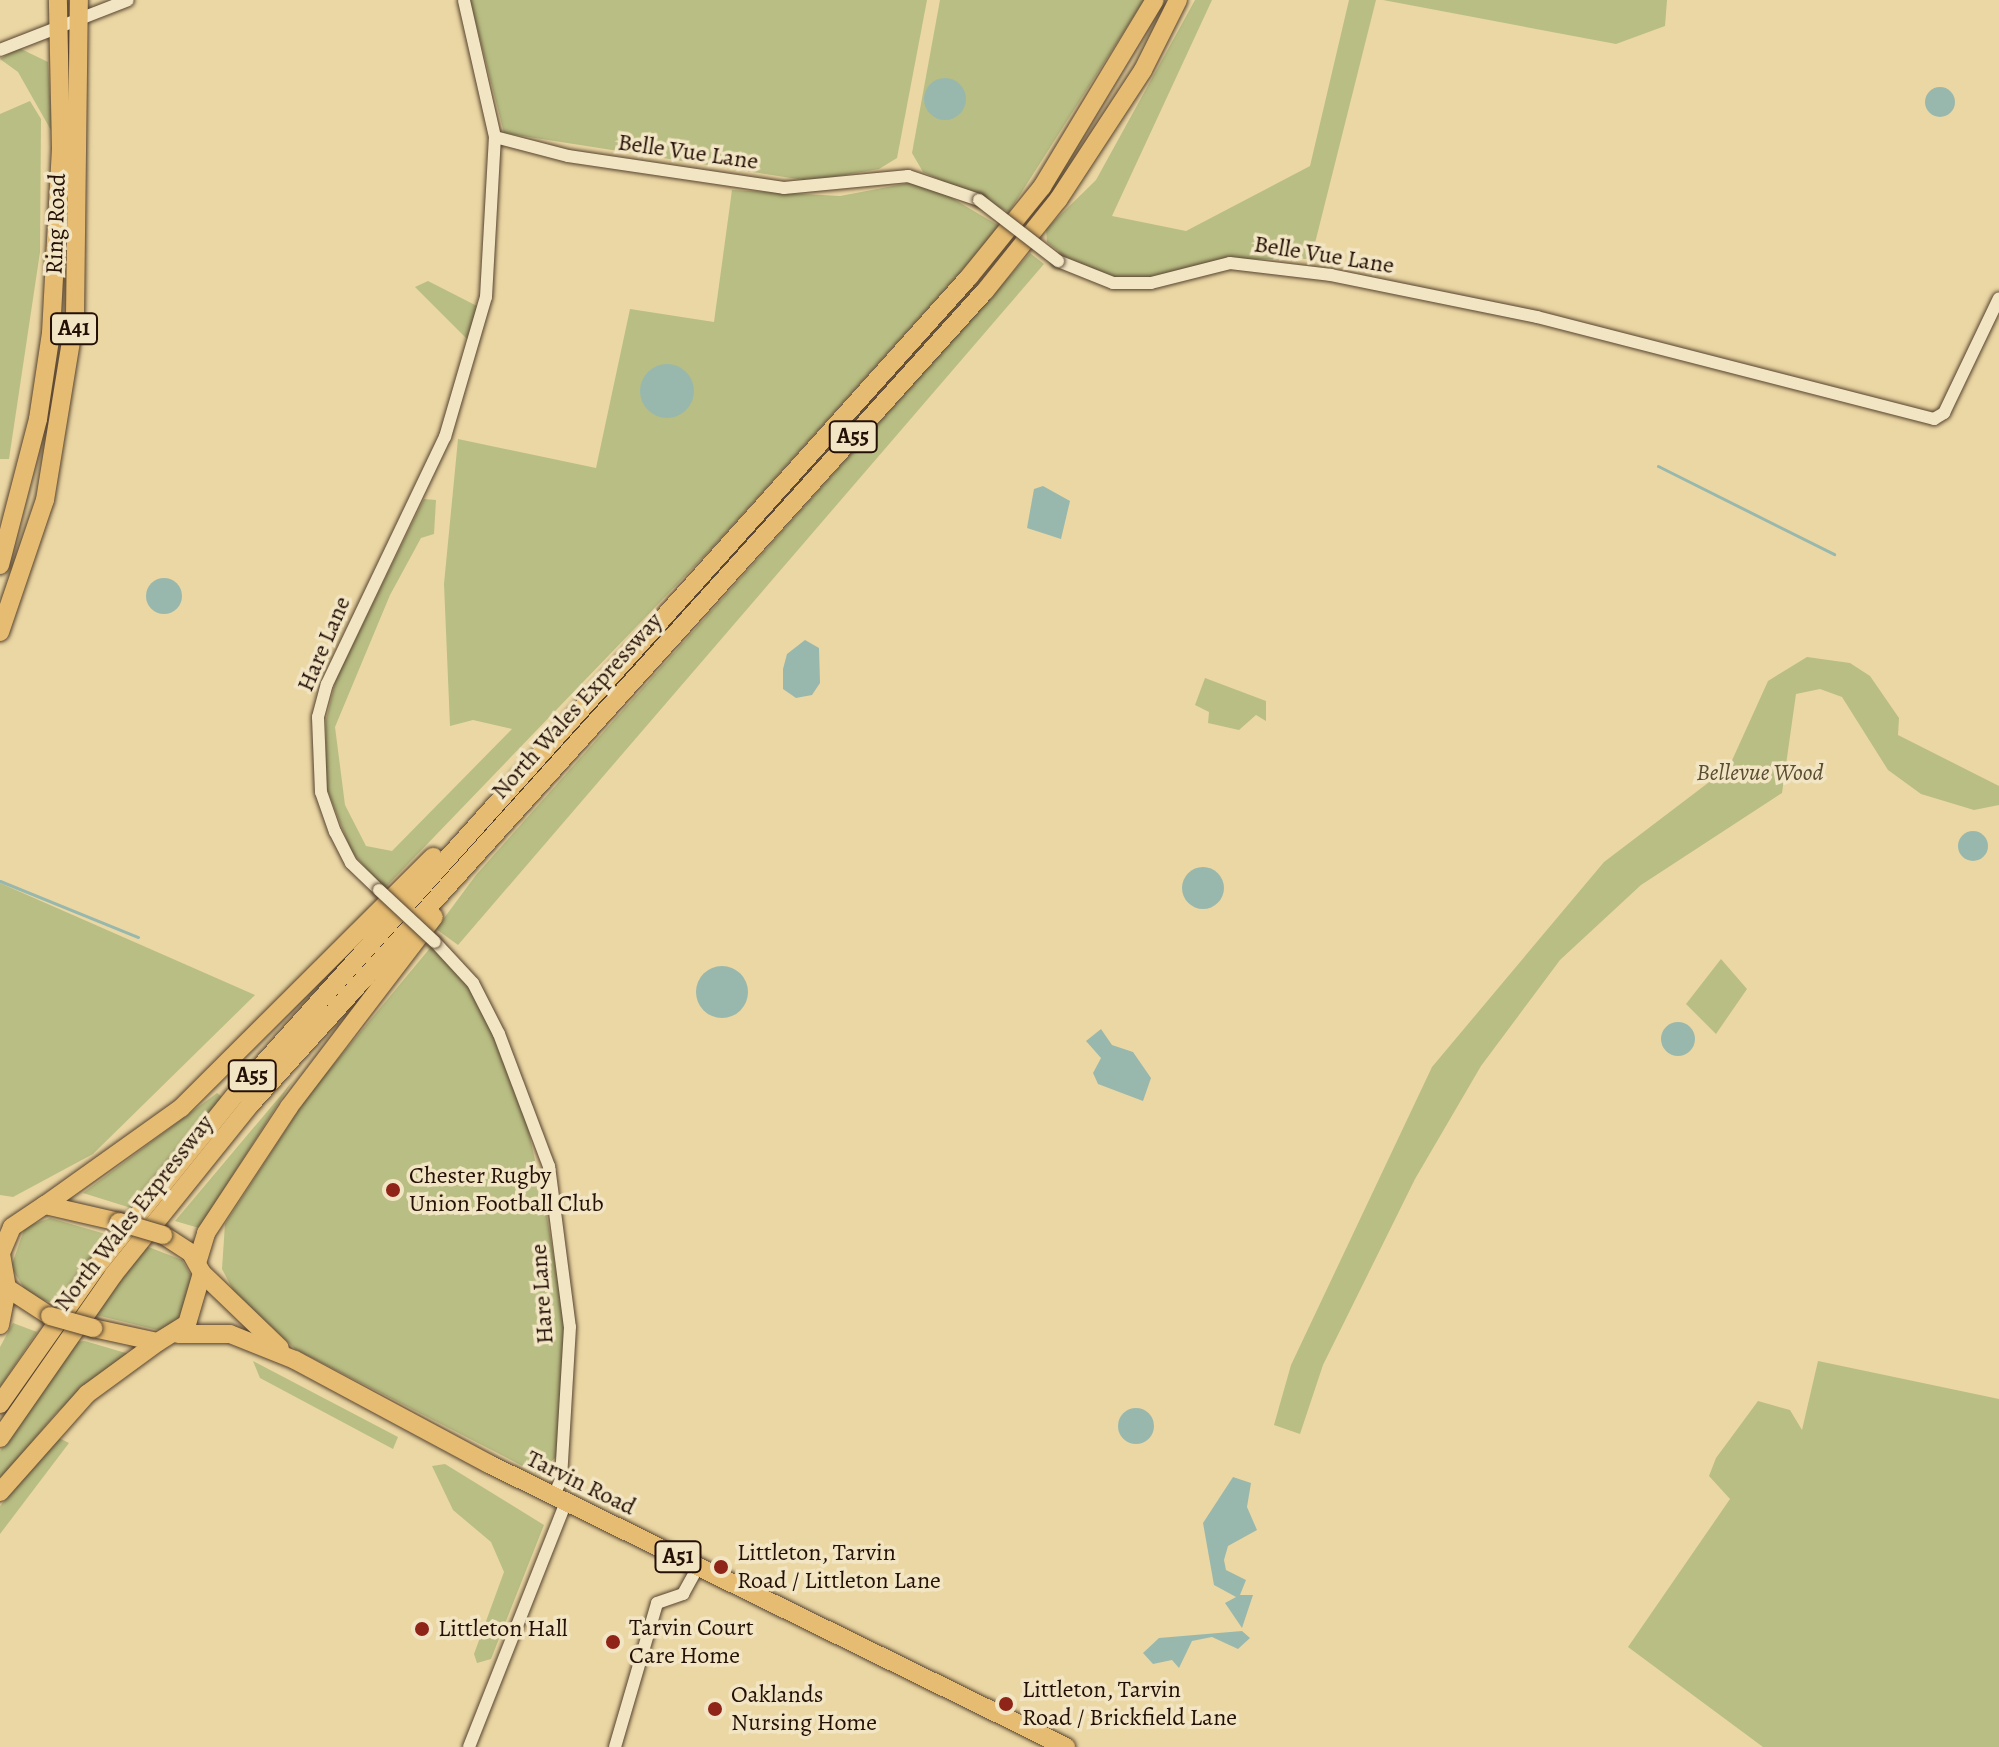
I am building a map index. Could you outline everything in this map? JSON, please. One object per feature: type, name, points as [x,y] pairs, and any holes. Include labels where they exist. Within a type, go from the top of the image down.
[{"type":"highway","name":"Ring Road","points":[[0,565],[38,419],[51,333],[59,238],[58,0]]},
{"type":"highway","name":"North Wales Expressway","points":[[0,1404],[206,1129],[969,277],[1042,187],[1155,0]]},
{"type":"highway","name":"North Wales Expressway","points":[[0,1438],[175,1196],[487,842],[985,291],[1058,200],[1143,70],[1178,0]]},
{"type":"highway","name":"Ring Road","points":[[0,632],[45,500],[75,316],[79,9]]},
{"type":"highway","points":[[0,1325],[7,1234],[38,1209],[152,1133],[212,1080],[529,768]]},
{"type":"highway","points":[[178,1334],[198,1304],[199,1268],[206,1233],[289,1107],[487,842]]},
{"type":"highway","name":"A51","points":[[0,1217],[38,1209],[119,1222],[163,1235],[295,1360]]},
{"type":"highway","points":[[3,1276],[50,1316],[158,1342]]},
{"type":"highway","name":"A51","points":[[158,1342],[178,1334],[230,1334],[295,1360]]},
{"type":"highway","points":[[0,1492],[87,1394],[158,1342]]},
{"type":"highway","name":"Tarvin Road","points":[[295,1360],[560,1498],[1066,1747]]},
{"type":"street","points":[[0,50],[59,25],[79,9],[128,0]]},
{"type":"street","name":"Hare Lane","points":[[464,0],[495,137],[493,247],[465,376],[428,476],[332,672],[318,717],[321,792],[335,832],[351,863],[435,942],[473,983],[493,1021],[549,1166],[570,1327],[560,1498],[469,1746]]},
{"type":"street","name":"Belle Vue Lane","points":[[495,137],[568,156],[784,188],[821,190],[908,176],[979,200],[1058,261],[1113,283],[1151,283],[1230,263],[1331,275],[1537,317],[1934,419],[1944,413],[1999,298]]},
{"type":"street","points":[[615,1747],[657,1603],[683,1594],[698,1567]]},
{"type":"green space","points":[[470,0],[927,0],[897,158],[879,169],[810,181],[504,133]]},
{"type":"green space","points":[[940,0],[1144,0],[1009,212],[923,172],[912,153]]},
{"type":"green space","points":[[1195,0],[1212,0],[1112,216],[1186,231],[1310,166],[1349,0],[1376,0],[1311,259],[1228,259],[1150,278],[1114,279],[1066,257],[1047,242],[1046,229],[1096,180]]},
{"type":"green space","points":[[1383,0],[1667,0],[1665,26],[1616,44]]},
{"type":"green space","points":[[19,48],[48,62],[52,132],[18,72],[0,59]]},
{"type":"green space","points":[[30,101],[41,119],[40,252],[9,459],[0,459],[0,114]]},
{"type":"green space","points":[[909,183],[940,191],[1001,227],[714,546],[384,889],[351,851],[326,786],[326,720],[336,679],[424,499],[436,500],[434,534],[421,538],[390,595],[335,727],[345,805],[366,846],[392,851],[512,729],[473,720],[450,726],[444,584],[458,439],[596,468],[630,309],[714,322],[732,190],[840,196]]},
{"type":"green space","points":[[1030,253],[1044,264],[458,945],[436,929],[476,875]]},
{"type":"green space","points":[[428,281],[477,306],[468,340],[415,287]]},
{"type":"green space","name":"Bellevue Wood","points":[[1807,657],[1850,663],[1870,676],[1899,718],[1898,735],[1999,786],[1999,805],[1974,810],[1921,794],[1888,770],[1842,697],[1820,689],[1796,694],[1782,793],[1641,885],[1560,960],[1481,1066],[1415,1179],[1323,1365],[1300,1434],[1274,1425],[1291,1365],[1432,1067],[1604,862],[1729,767],[1768,681]]},
{"type":"green space","points":[[1205,678],[1266,701],[1266,721],[1256,715],[1239,730],[1208,723],[1209,712],[1195,705]]},
{"type":"green space","points":[[0,883],[255,995],[93,1154],[13,1197],[0,1195]]},
{"type":"green space","name":"Chester Rugby Union Football Club","points":[[435,942],[465,973],[519,1087],[545,1206],[566,1327],[558,1455],[538,1474],[295,1349],[233,1290],[222,1269],[225,1224],[309,1094]]},
{"type":"green space","points":[[1721,959],[1747,989],[1716,1034],[1686,1004]]},
{"type":"green space","points":[[292,1082],[199,1228],[175,1221]]},
{"type":"green space","points":[[217,1093],[222,1097],[131,1208],[83,1193]]},
{"type":"green space","points":[[50,1218],[109,1235],[57,1304],[29,1296],[11,1267],[25,1227]]},
{"type":"green space","points":[[146,1246],[182,1260],[194,1281],[183,1316],[162,1331],[96,1315]]},
{"type":"green space","points":[[13,1323],[37,1332],[0,1387],[0,1347]]},
{"type":"green space","points":[[85,1341],[129,1354],[57,1412],[0,1480],[0,1451],[75,1342]]},
{"type":"green space","points":[[253,1361],[398,1437],[393,1449],[260,1378]]},
{"type":"green space","points":[[1818,1361],[1999,1399],[1999,1747],[1763,1747],[1628,1647],[1730,1499],[1709,1476],[1716,1458],[1758,1401],[1790,1410],[1802,1430]]},
{"type":"green space","points":[[59,1438],[69,1443],[0,1534],[0,1506]]},
{"type":"green space","points":[[445,1464],[544,1525],[491,1659],[477,1663],[474,1654],[504,1572],[491,1542],[453,1510],[432,1466]]},
{"type":"water","points":[[945,78],[960,84],[966,99],[960,114],[945,120],[930,114],[924,99],[930,84]]},
{"type":"water","points":[[1940,87],[1951,91],[1955,102],[1951,113],[1940,117],[1929,113],[1925,102],[1929,91]]},
{"type":"water","points":[[667,364],[686,372],[694,391],[686,410],[667,418],[648,410],[640,391],[648,372]]},
{"type":"water","points":[[1043,486],[1070,501],[1061,539],[1027,528],[1034,489]]},
{"type":"water","points":[[164,578],[177,583],[182,596],[177,609],[164,614],[151,609],[146,596],[151,583]]},
{"type":"water","points":[[805,640],[819,648],[820,683],[812,695],[796,698],[783,689],[783,669],[787,654]]},
{"type":"water","points":[[1973,831],[1984,835],[1988,846],[1984,857],[1973,861],[1962,857],[1958,846],[1962,835]]},
{"type":"water","points":[[1203,867],[1218,873],[1224,888],[1218,903],[1203,909],[1188,903],[1182,888],[1188,873]]},
{"type":"water","points":[[722,966],[740,974],[748,992],[740,1010],[722,1018],[704,1010],[696,992],[704,974]]},
{"type":"water","points":[[1678,1022],[1690,1027],[1695,1039],[1690,1051],[1678,1056],[1666,1051],[1661,1039],[1666,1027]]},
{"type":"water","points":[[1101,1029],[1112,1045],[1133,1052],[1151,1078],[1143,1101],[1098,1084],[1093,1073],[1101,1058],[1086,1041]]},
{"type":"water","points":[[1136,1408],[1148,1414],[1154,1426],[1148,1438],[1136,1444],[1124,1438],[1118,1426],[1124,1414]]},
{"type":"water","points":[[1233,1477],[1251,1483],[1247,1507],[1257,1530],[1228,1546],[1224,1560],[1226,1570],[1246,1580],[1240,1595],[1253,1595],[1242,1628],[1225,1603],[1236,1597],[1214,1585],[1203,1523]]},
{"type":"water","points":[[1242,1631],[1250,1638],[1238,1649],[1212,1637],[1192,1641],[1179,1668],[1172,1660],[1153,1664],[1143,1653],[1159,1638]]},
{"type":"waterway","points":[[1658,466],[1834,554]]},
{"type":"waterway","points":[[0,881],[138,937]]},
{"type":"place","name":"Chester Rugby Union Football Club","points":[[393,1190]]},
{"type":"place","name":"Littleton, Tarvin Road / Littleton Lane","points":[[721,1567]]},
{"type":"place","name":"Littleton Hall","points":[[422,1629]]},
{"type":"place","name":"Tarvin Court Care Home","points":[[613,1642]]},
{"type":"place","name":"Littleton, Tarvin Road / Brickfield Lane","points":[[1006,1704]]},
{"type":"place","name":"Oaklands Nursing Home","points":[[715,1709]]}]
